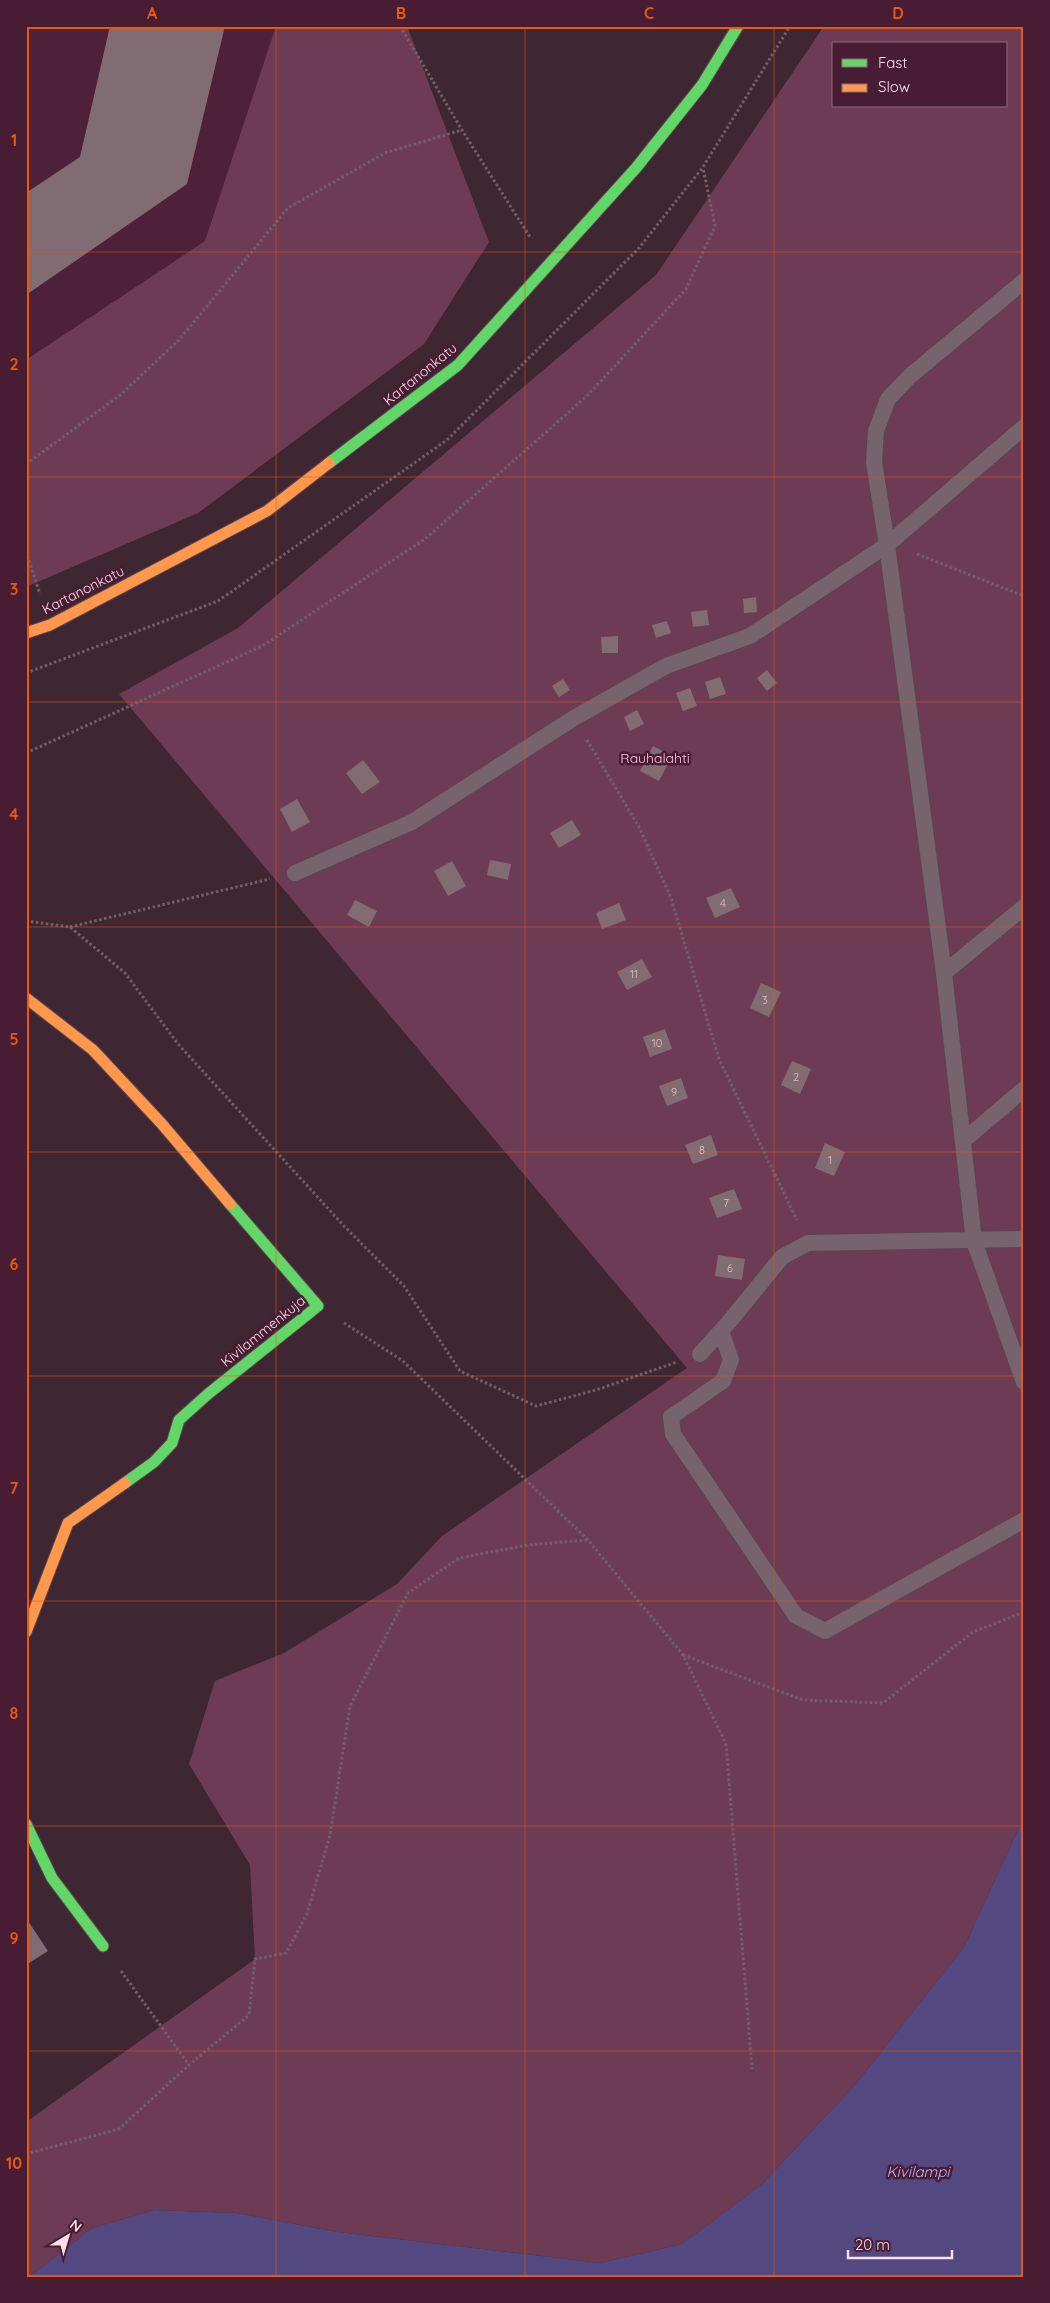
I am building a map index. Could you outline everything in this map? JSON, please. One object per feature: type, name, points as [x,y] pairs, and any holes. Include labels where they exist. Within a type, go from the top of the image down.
[{"type":"street","name":"Kartanonkatu","points":[[26,633],[50,625],[267,510],[458,365],[636,168],[696,92],[738,26]]},
{"type":"street","name":"Kivilammenkuja","points":[[26,998],[93,1050],[161,1123],[318,1306],[208,1394],[179,1420],[172,1443],[154,1462],[68,1524],[26,1632]]},
{"type":"street","points":[[26,1824],[52,1878],[103,1946]]},
{"type":"lane","points":[[1024,281],[910,376],[888,399],[876,431],[874,462],[887,545],[944,973],[974,1241],[1024,1382]]},
{"type":"lane","points":[[295,873],[412,822],[574,718],[666,666],[750,636],[887,545],[1024,427]]},
{"type":"lane","points":[[944,973],[1024,907]]},
{"type":"lane","points":[[963,1141],[1024,1089]]},
{"type":"lane","points":[[700,1354],[782,1257],[808,1243],[1024,1239]]},
{"type":"lane","points":[[721,1331],[731,1360],[723,1381],[671,1417],[672,1434],[796,1616],[825,1631],[1024,1520]]},
{"type":"path","points":[[400,26],[462,130],[548,265]]},
{"type":"path","points":[[26,464],[119,396],[179,340],[288,208],[385,153],[462,130]]},
{"type":"path","points":[[26,753],[262,646],[425,539],[587,396],[686,288],[716,226],[703,167]]},
{"type":"path","points":[[887,545],[924,555],[1024,596]]},
{"type":"path","points":[[26,551],[50,625]]},
{"type":"path","points":[[574,718],[638,828],[671,898],[719,1059],[808,1243]]},
{"type":"path","points":[[26,921],[70,927],[295,873]]},
{"type":"path","points":[[70,927],[125,974],[178,1044],[344,1226],[404,1286],[460,1371],[536,1406],[596,1390],[700,1354]]},
{"type":"path","points":[[318,1306],[403,1361],[588,1540],[683,1655],[726,1744],[752,2069]]},
{"type":"path","points":[[26,2154],[119,2129],[189,2065],[249,2015],[255,1959],[286,1953],[307,1914],[330,1835],[350,1706],[408,1594],[459,1558],[528,1545],[588,1540]]},
{"type":"path","points":[[683,1655],[803,1700],[883,1703],[973,1632],[1024,1612]]},
{"type":"path","points":[[103,1946],[189,2065]]},
{"type":"shaded area","points":[[26,26],[276,26],[205,241],[26,360]]},
{"type":"green space","points":[[276,26],[407,26],[489,242],[424,344],[198,513],[26,587],[26,360],[205,241]]},
{"type":"green space","name":"Rauhalahti","points":[[824,26],[1024,26],[1024,1817],[964,1947],[855,2085],[762,2184],[682,2244],[600,2263],[338,2232],[237,2213],[154,2210],[92,2228],[33,2274],[26,2273],[26,2122],[255,1959],[250,1865],[189,1764],[215,1681],[284,1653],[397,1584],[442,1536],[687,1368],[119,694],[238,628],[656,275]]},
{"type":"water","name":"Kivilampi","points":[[1024,1817],[1024,2277],[26,2277],[26,2273],[33,2274],[92,2228],[154,2210],[237,2213],[338,2232],[600,2263],[682,2244],[762,2184],[855,2085],[964,1947]]},
{"type":"building","points":[[110,26],[225,26],[187,184],[26,295],[26,193],[80,157]]},
{"type":"building","points":[[756,597],[757,612],[744,613],[743,599]]},
{"type":"building","points":[[707,610],[709,625],[693,627],[691,612]]},
{"type":"building","points":[[667,621],[671,633],[656,638],[652,625]]},
{"type":"building","points":[[618,636],[618,653],[602,653],[601,637]]},
{"type":"building","points":[[767,670],[777,683],[767,691],[757,678]]},
{"type":"building","points":[[720,677],[726,694],[710,699],[705,682]]},
{"type":"building","points":[[563,679],[570,690],[559,697],[552,686]]},
{"type":"building","points":[[690,688],[697,706],[683,711],[676,693]]},
{"type":"building","points":[[637,710],[644,724],[630,731],[624,717]]},
{"type":"building","points":[[653,746],[672,756],[659,781],[640,771]]},
{"type":"building","points":[[363,760],[380,782],[362,794],[346,773]]},
{"type":"building","points":[[297,799],[310,822],[292,832],[280,809]]},
{"type":"building","points":[[572,820],[581,835],[559,848],[550,833]]},
{"type":"building","points":[[490,860],[511,864],[508,880],[487,875]]},
{"type":"building","points":[[452,861],[466,886],[448,896],[434,871]]},
{"type":"building","points":[[731,888],[740,907],[715,918],[706,898]]},
{"type":"building","points":[[355,900],[377,911],[369,927],[347,915]]},
{"type":"building","points":[[619,903],[626,920],[602,929],[596,913]]},
{"type":"building","points":[[642,959],[652,977],[627,990],[617,972]]},
{"type":"building","points":[[761,983],[781,992],[769,1017],[750,1008]]},
{"type":"building","points":[[665,1029],[672,1049],[650,1057],[643,1037]]},
{"type":"building","points":[[792,1061],[811,1069],[800,1094],[781,1085]]},
{"type":"building","points":[[681,1078],[688,1098],[667,1106],[659,1086]]},
{"type":"building","points":[[711,1135],[718,1155],[693,1164],[685,1145]]},
{"type":"building","points":[[825,1143],[845,1152],[834,1176],[815,1168]]},
{"type":"building","points":[[734,1189],[742,1209],[717,1218],[709,1198]]},
{"type":"building","points":[[718,1255],[745,1259],[742,1280],[715,1276]]},
{"type":"building","points":[[26,1918],[48,1951],[26,1965]]},
{"type":"traffic: fast","points":[[329,463],[458,365],[636,168],[702,85],[738,26]]},
{"type":"traffic: fast","points":[[125,1483],[154,1462],[172,1443],[179,1420],[208,1394],[318,1306],[230,1204]]},
{"type":"traffic: fast","points":[[26,1824],[52,1878],[103,1946]]},
{"type":"traffic: slow","points":[[26,633],[50,625],[267,511],[329,463]]},
{"type":"traffic: slow","points":[[26,998],[93,1050],[161,1123],[230,1204]]},
{"type":"traffic: slow","points":[[26,1632],[68,1523],[125,1483]]}]
